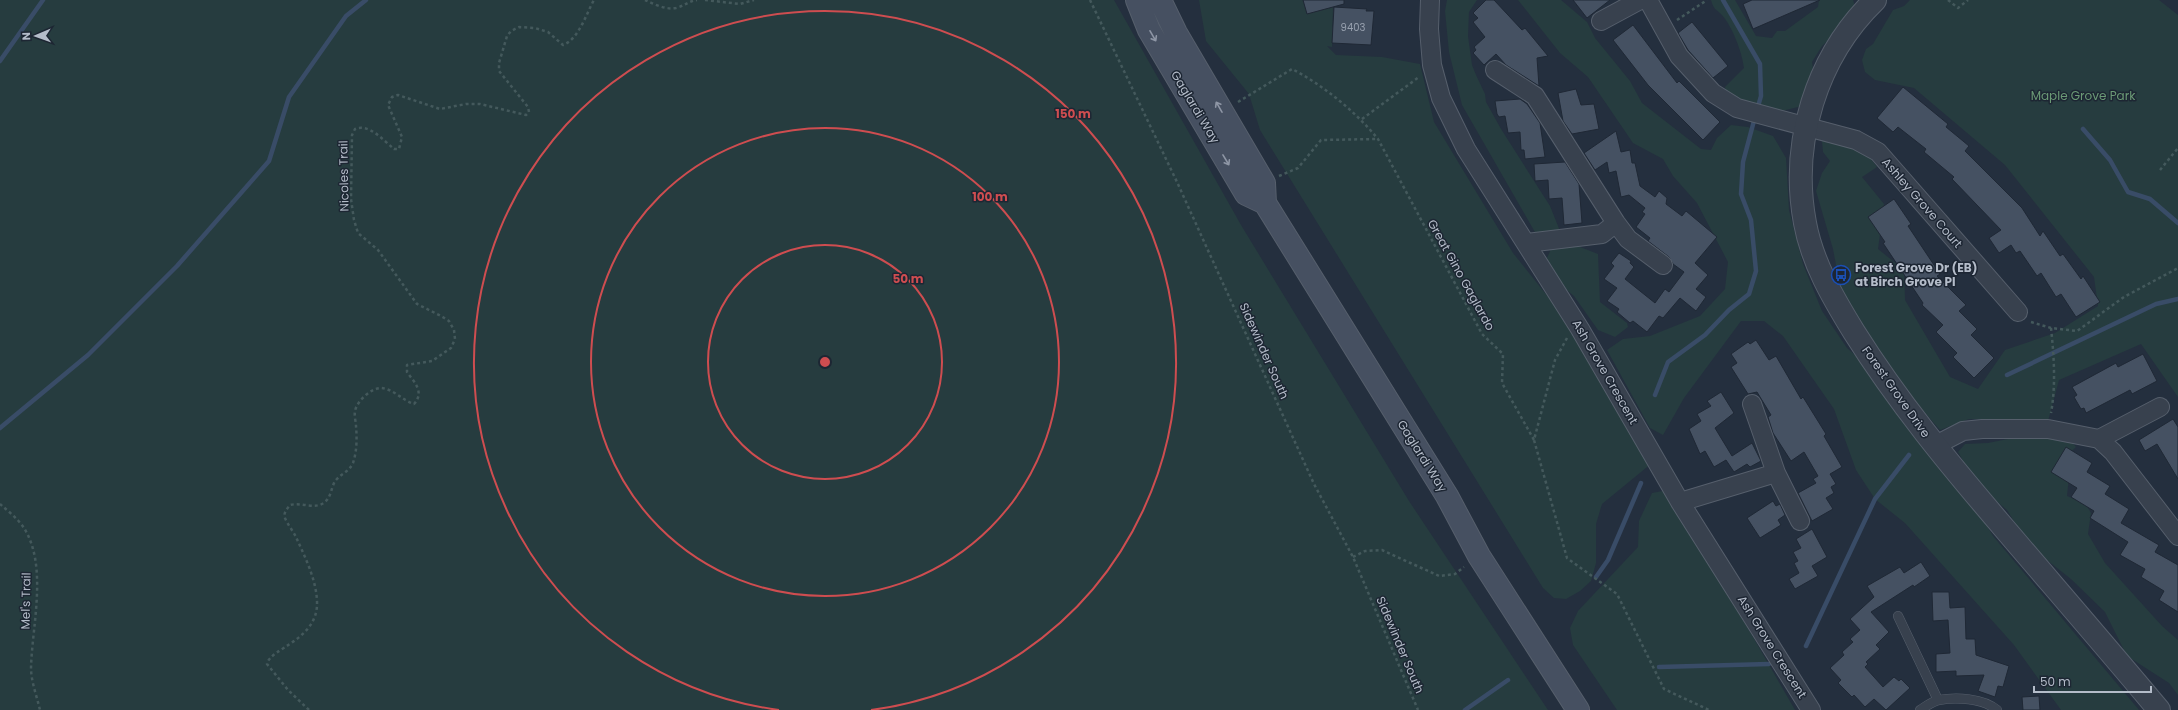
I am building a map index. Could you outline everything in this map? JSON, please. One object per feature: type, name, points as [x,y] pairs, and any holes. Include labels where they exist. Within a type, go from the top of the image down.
[{"type":"main road","name":"Gaglardi Way","points":[[1137,0],[1149,30],[1246,194],[1264,193]]},
{"type":"main road","name":"Gaglardi Way","points":[[1160,0],[1176,33],[1264,193],[1447,496],[1479,556],[1578,710]]},
{"type":"street","name":"Ash Grove Crescent","points":[[1430,0],[1429,29],[1434,72],[1441,98],[1466,149],[1527,243],[1580,329],[1680,502],[1811,710]]},
{"type":"street","points":[[1601,21],[1640,0]]},
{"type":"street","name":"Ashley Grove Court","points":[[1648,0],[1679,56],[1713,93],[1737,108],[1806,125],[1856,140],[1878,152],[2018,312]]},
{"type":"street","name":"Forest Grove Drive","points":[[1875,0],[1842,40],[1828,65],[1815,96],[1806,125],[1800,184],[1805,225],[1819,270],[1840,310],[1882,377],[1934,446],[2159,710]]},
{"type":"street","points":[[1495,70],[1535,96],[1616,223],[1628,239],[1663,265]]},
{"type":"street","points":[[1527,243],[1602,234],[1616,223]]},
{"type":"street","points":[[1752,404],[1776,473],[1800,521]]},
{"type":"street","points":[[2099,439],[2160,407]]},
{"type":"street","points":[[1934,446],[1963,431],[1982,429],[2048,429],[2099,439],[2113,452],[2178,536]]},
{"type":"street","points":[[1680,502],[1776,473]]},
{"type":"lane","points":[[1898,616],[1938,700]]},
{"type":"lane","points":[[1920,710],[1938,700],[1971,700],[1984,703],[1996,710]]},
{"type":"path","name":"Nicoles Trail","points":[[309,710],[288,690],[268,664],[268,660],[272,655],[291,645],[304,633],[316,615],[318,602],[315,584],[296,536],[285,518],[286,510],[290,505],[296,503],[318,505],[325,502],[336,479],[348,472],[355,455],[357,438],[355,411],[361,401],[370,392],[380,388],[389,390],[414,404],[418,400],[419,393],[417,385],[407,372],[407,365],[432,361],[451,348],[455,339],[454,330],[448,321],[417,304],[393,273],[378,250],[358,233],[354,220],[351,198],[352,135],[355,129],[361,127],[368,129],[394,149],[399,149],[402,145],[402,137],[388,105],[392,97],[398,95],[440,109],[466,104],[480,104],[526,115],[529,112],[528,107],[499,71],[499,63],[507,36],[511,31],[519,27],[535,28],[548,32],[563,45],[569,43],[578,31],[594,0]]},
{"type":"path","points":[[644,0],[666,8],[676,8],[690,1],[697,0]]},
{"type":"path","points":[[705,0],[740,4],[754,0]]},
{"type":"path","name":"Sidewinder South","points":[[1090,0],[1180,189],[1314,484],[1353,557],[1418,710]]},
{"type":"path","points":[[1664,29],[1707,0]]},
{"type":"path","points":[[1948,0],[1958,8],[1968,0]]},
{"type":"path","name":"Great Gino Gaglardo","points":[[1242,100],[1292,69],[1315,81],[1362,119],[1378,139],[1482,334],[1503,354],[1502,383],[1534,440],[1567,558],[1617,594],[1664,689],[1709,710]]},
{"type":"path","points":[[1362,119],[1417,78],[1434,72]]},
{"type":"path","points":[[1264,193],[1298,168],[1321,140],[1378,139]]},
{"type":"path","points":[[2160,170],[2178,148]]},
{"type":"path","points":[[2018,312],[2032,323],[2051,328],[2077,331],[2124,297],[2178,268]]},
{"type":"path","points":[[2048,429],[2053,402],[2054,364],[2051,328]]},
{"type":"path","points":[[1534,440],[1555,360],[1567,338],[1580,329]]},
{"type":"path","name":"Mel's Trail","points":[[0,504],[23,526],[32,542],[36,571],[36,618],[31,670],[40,710]]},
{"type":"path","points":[[1353,557],[1365,551],[1382,550],[1439,576],[1455,574],[1479,556]]},
{"type":"green space","points":[[0,0],[1114,0],[1241,225],[1409,501],[1548,710],[0,710]]},
{"type":"green space","points":[[1199,0],[1303,0],[1307,14],[1333,7],[1332,47],[1327,46],[1336,55],[1382,57],[1420,64],[1434,122],[1513,253],[1593,353],[1652,463],[1602,504],[1596,524],[1596,563],[1591,581],[1580,591],[1566,599],[1554,598],[1543,588],[1260,130],[1249,94],[1206,41]]},
{"type":"green space","points":[[1447,0],[1477,0],[1469,12],[1468,36],[1472,65],[1485,94],[1486,102],[1501,129],[1550,206],[1560,231],[1536,234],[1462,105],[1449,52],[1445,11]]},
{"type":"green space","points":[[1518,0],[1561,0],[1587,22],[1595,38],[1630,81],[1642,103],[1701,149],[1711,150],[1717,138],[1731,125],[1748,127],[1773,136],[1786,158],[1789,210],[1803,264],[1822,311],[1847,348],[1920,412],[1993,536],[2139,710],[2061,710],[2014,645],[1905,523],[1875,499],[1856,470],[1834,409],[1783,336],[1764,321],[1741,321],[1684,398],[1663,435],[1650,428],[1607,350],[1623,339],[1650,336],[1700,316],[1725,289],[1728,262],[1697,203],[1673,176],[1663,159],[1633,143],[1588,77],[1560,53]]},
{"type":"green space","points":[[1711,0],[1735,0],[1756,36],[1772,38],[1777,31],[1785,31],[1818,7],[1819,0],[1853,0],[1856,10],[1853,16],[1822,46],[1812,62],[1815,83],[1802,106],[1782,111],[1728,108],[1725,87],[1744,68],[1739,48],[1733,33],[1726,20],[1714,7]]},
{"type":"green space","name":"Maple Grove Park","points":[[1910,0],[2159,0],[2178,15],[2178,397],[2141,344],[2059,380],[2048,421],[1969,419],[1940,430],[1884,366],[1843,302],[1833,249],[1816,191],[1822,173],[1830,161],[1823,152],[1822,141],[1829,141],[1865,151],[1877,167],[1862,177],[1884,204],[1878,249],[1904,270],[1905,300],[1950,377],[1978,389],[2005,350],[2055,333],[2098,306],[2094,277],[2005,165],[1914,88],[1875,80],[1865,72],[1862,60],[1866,49],[1873,44],[1893,10],[1904,6]]},
{"type":"green space","points":[[1575,245],[1598,254],[1600,302],[1627,323],[1628,327],[1615,337],[1598,330],[1574,296],[1551,277],[1547,258],[1551,249]]},
{"type":"green space","points":[[2068,438],[2076,447],[2062,460],[2069,477],[2067,496],[2085,503],[2091,513],[2088,534],[2105,563],[2162,626],[2178,640],[2178,695],[2169,683],[2127,656],[2105,612],[2071,579],[2029,546],[2007,510],[1977,485],[1958,452],[1965,444],[1988,443],[2008,439]]},
{"type":"green space","points":[[1668,490],[1680,519],[1738,611],[1795,710],[1617,710],[1573,645],[1570,628],[1578,611],[1638,547],[1639,521],[1652,493]]},
{"type":"building","points":[[1303,0],[1344,0],[1344,4],[1307,14]]},
{"type":"building","points":[[1486,0],[1494,0],[1522,30],[1525,28],[1548,56],[1537,58],[1539,86],[1506,65],[1496,54],[1484,65],[1473,53],[1476,50],[1474,47],[1485,37],[1473,22],[1478,18],[1473,13]]},
{"type":"building","points":[[1573,0],[1610,0],[1587,18]]},
{"type":"building","points":[[1752,0],[1820,0],[1753,29],[1743,4]]},
{"type":"building","points":[[1334,7],[1367,9],[1366,11],[1374,11],[1371,45],[1332,43]]},
{"type":"building","points":[[1692,22],[1728,66],[1713,78],[1688,50],[1678,33]]},
{"type":"building","points":[[1633,25],[1677,83],[1679,81],[1720,122],[1703,140],[1648,85],[1613,40]]},
{"type":"building","points":[[1903,87],[1948,124],[1946,127],[1969,146],[1965,151],[2022,208],[2040,236],[2043,231],[2060,256],[2063,254],[2081,279],[2083,276],[2100,302],[2076,317],[2061,294],[2056,297],[2041,273],[2037,276],[2020,251],[2016,253],[2011,245],[1999,253],[1989,238],[2001,230],[1952,179],[1954,177],[1924,152],[1926,149],[1898,127],[1893,132],[1877,118]]},
{"type":"building","points":[[1576,89],[1581,105],[1594,104],[1599,129],[1572,134],[1563,121],[1558,93]]},
{"type":"building","points":[[1520,99],[1527,104],[1540,123],[1545,157],[1525,159],[1524,150],[1521,150],[1520,132],[1508,133],[1505,116],[1499,117],[1497,114],[1495,101]]},
{"type":"building","points":[[1616,131],[1621,152],[1630,150],[1632,163],[1635,163],[1640,186],[1655,197],[1659,191],[1667,198],[1666,204],[1682,216],[1686,211],[1717,237],[1695,263],[1708,275],[1696,289],[1706,297],[1696,311],[1680,298],[1663,318],[1659,316],[1647,332],[1633,321],[1630,323],[1617,312],[1619,309],[1607,301],[1617,288],[1604,279],[1614,266],[1611,263],[1619,253],[1631,261],[1630,263],[1634,267],[1625,279],[1655,303],[1665,289],[1669,292],[1684,272],[1673,264],[1669,257],[1648,241],[1650,238],[1636,227],[1645,214],[1642,212],[1645,208],[1629,195],[1621,197],[1616,171],[1609,173],[1607,162],[1595,170],[1584,153]]},
{"type":"building","points":[[1565,162],[1579,184],[1582,223],[1564,225],[1562,198],[1549,199],[1548,180],[1535,181],[1534,164]]},
{"type":"building","points":[[1894,199],[1911,224],[1908,226],[1940,274],[1937,276],[1966,305],[1959,311],[1977,329],[1971,335],[1994,358],[1974,378],[1953,357],[1957,353],[1936,332],[1943,325],[1922,305],[1923,303],[1883,243],[1885,242],[1868,217]]},
{"type":"building","points":[[1756,340],[1769,360],[1776,356],[1801,399],[1803,397],[1826,434],[1824,436],[1842,467],[1830,474],[1836,484],[1831,487],[1834,493],[1826,498],[1833,509],[1812,521],[1798,493],[1816,483],[1813,479],[1818,476],[1804,452],[1791,461],[1773,433],[1768,417],[1771,415],[1757,392],[1748,394],[1731,367],[1737,363],[1731,354],[1748,342],[1750,344]]},
{"type":"building","points":[[2143,354],[2157,381],[2132,394],[2130,390],[2086,413],[2084,408],[2081,409],[2074,397],[2077,395],[2072,387],[2116,363],[2118,367]]},
{"type":"building","points":[[1721,392],[1734,413],[1715,428],[1732,456],[1752,443],[1761,461],[1750,467],[1747,464],[1734,472],[1726,460],[1714,467],[1705,451],[1700,454],[1689,429],[1701,421],[1697,414],[1711,406],[1707,401]]},
{"type":"building","points":[[2173,419],[2178,427],[2178,479],[2157,444],[2145,451],[2139,440]]},
{"type":"building","points":[[2066,447],[2092,463],[2087,472],[2110,486],[2105,494],[2129,509],[2121,523],[2159,545],[2155,552],[2178,565],[2178,612],[2159,600],[2164,591],[2141,577],[2145,569],[2120,555],[2128,542],[2090,518],[2094,511],[2071,497],[2077,488],[2051,472]]},
{"type":"building","points":[[1773,501],[1776,506],[1780,504],[1785,515],[1778,520],[1781,525],[1760,538],[1747,518]]},
{"type":"building","points":[[1812,529],[1827,557],[1812,566],[1818,576],[1795,589],[1789,579],[1799,573],[1794,563],[1798,561],[1793,552],[1801,548],[1796,539]]},
{"type":"building","points":[[1921,562],[1930,576],[1871,612],[1889,632],[1876,645],[1880,649],[1866,662],[1868,664],[1865,667],[1883,687],[1894,677],[1899,681],[1901,679],[1910,688],[1886,710],[1874,699],[1865,707],[1854,695],[1852,697],[1838,683],[1841,680],[1830,668],[1844,655],[1842,652],[1853,642],[1850,639],[1860,630],[1850,619],[1874,597],[1867,586],[1900,567],[1904,573]]},
{"type":"building","points":[[1932,592],[1949,592],[1950,608],[1965,607],[1966,639],[1975,639],[1976,655],[2009,666],[2003,687],[1998,686],[1995,697],[1978,691],[1984,675],[1956,676],[1956,671],[1936,672],[1936,654],[1950,653],[1948,620],[1933,621]]},
{"type":"building","points":[[2039,696],[2040,710],[2023,710],[2022,697]]},
{"type":"waterway","points":[[0,61],[43,0]]},
{"type":"waterway","points":[[0,428],[88,355],[177,266],[269,161],[289,97],[346,16],[366,0]]},
{"type":"waterway","points":[[1723,0],[1760,64],[1761,96],[1757,110]]},
{"type":"waterway","points":[[1655,395],[1668,362],[1705,335],[1729,310],[1749,294],[1756,271],[1751,220],[1741,194],[1743,162],[1755,117]]},
{"type":"waterway","points":[[2083,129],[2110,160],[2128,192],[2150,199],[2178,223]]},
{"type":"waterway","points":[[2007,375],[2156,304],[2178,299]]},
{"type":"waterway","points":[[1806,646],[1875,499],[1909,455]]},
{"type":"waterway","points":[[1596,577],[1608,560],[1641,483]]},
{"type":"waterway","points":[[1659,667],[1769,664]]},
{"type":"waterway","points":[[1465,710],[1508,680]]},
{"type":"place","name":"Forest Grove Dr (EB) at Birch Grove Pl","points":[[1841,275]]}]
